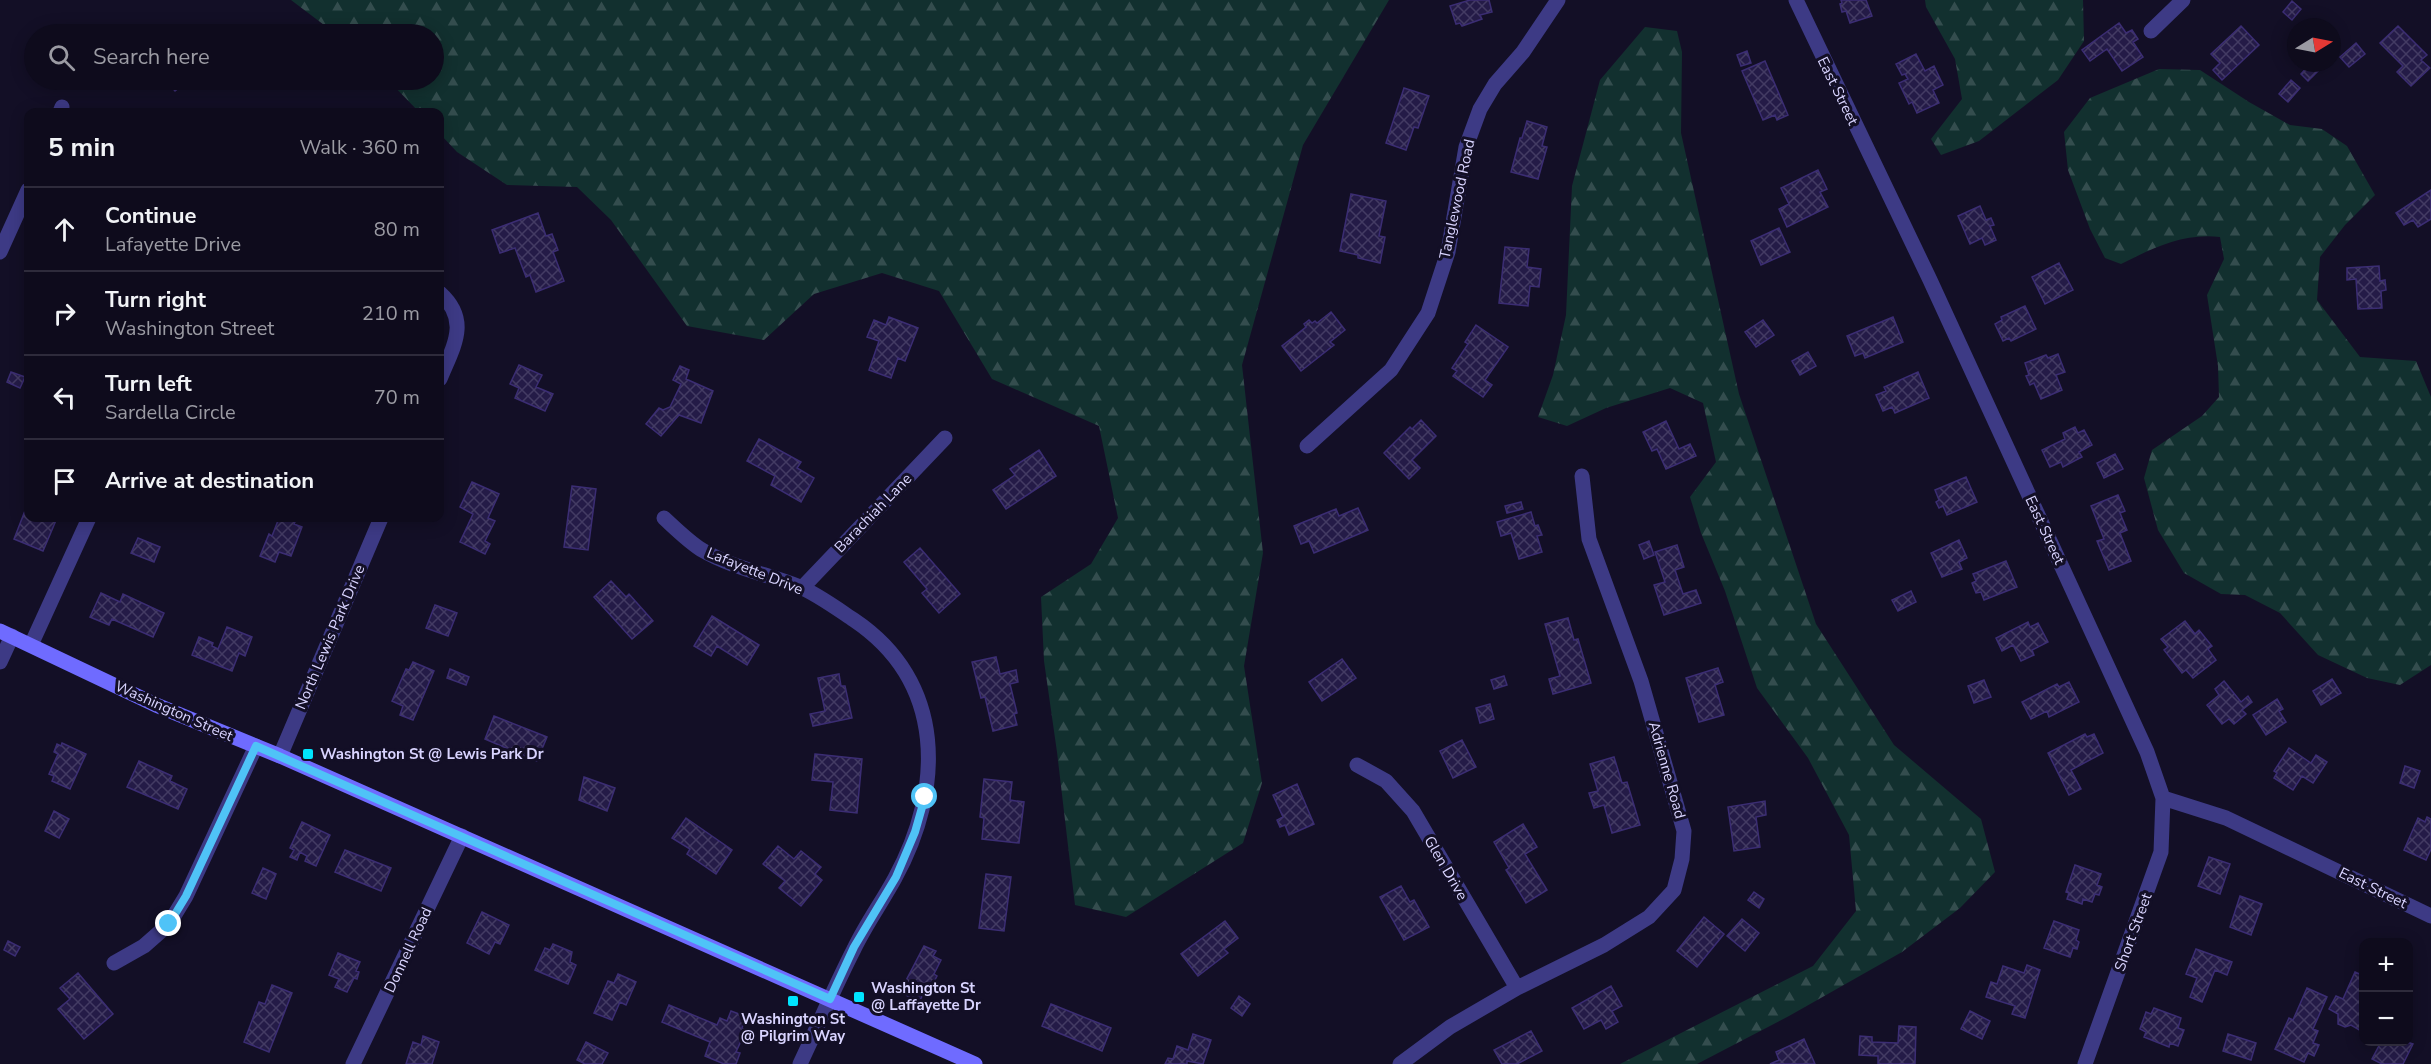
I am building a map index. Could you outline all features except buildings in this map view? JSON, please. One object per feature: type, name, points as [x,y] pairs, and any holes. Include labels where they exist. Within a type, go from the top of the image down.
[{"type":"main road","name":"Washington Street","points":[[6,633],[156,705],[280,756],[975,1064]]},
{"type":"street","name":"Tanglewood Road","points":[[1307,446],[1391,370],[1428,313],[1448,252],[1466,147],[1480,109],[1495,84],[1523,51],[1558,0]]},
{"type":"street","name":"East Street","points":[[1796,0],[1930,280],[2148,752],[2163,798],[2226,818],[2431,916]]},
{"type":"street","points":[[2151,31],[2183,0]]},
{"type":"street","points":[[0,252],[24,199]]},
{"type":"street","points":[[444,298],[453,310],[459,324],[453,348],[444,369]]},
{"type":"street","name":"Barachiah Lane","points":[[802,588],[945,438]]},
{"type":"street","name":"Adrienne Road","points":[[1400,1064],[1450,1027],[1517,988],[1604,945],[1649,917],[1674,890],[1682,859],[1684,831],[1641,681],[1589,539],[1582,476]]},
{"type":"street","name":"Lafayette Drive","points":[[664,518],[700,549],[730,564],[802,588],[877,636],[902,664],[917,694],[927,729],[929,759],[925,797],[915,832],[896,877],[854,947],[800,1064]]},
{"type":"street","points":[[31,645],[87,522]]},
{"type":"street","name":"North Lewis Park Drive","points":[[280,756],[379,522]]},
{"type":"street","points":[[0,662],[6,633]]},
{"type":"street","points":[[114,963],[144,946],[169,924],[186,896],[256,746]]},
{"type":"street","name":"Glen Drive","points":[[1357,765],[1386,781],[1413,811],[1517,988]]},
{"type":"street","name":"Short Street","points":[[2085,1064],[2161,852],[2163,798]]},
{"type":"street","name":"Donnell Road","points":[[354,1064],[462,836]]},
{"type":"green space","points":[[291,0],[1389,0],[1303,145],[1242,365],[1263,553],[1244,666],[1262,783],[1243,843],[1126,917],[1075,905],[1044,661],[1041,597],[1091,564],[1118,518],[1099,426],[992,379],[939,291],[882,273],[814,294],[764,340],[687,326],[611,220],[577,187],[507,185],[457,152],[444,138],[444,108],[415,108],[398,90],[444,90],[444,24],[323,24]]},
{"type":"green space","points":[[1925,0],[2083,0],[2084,41],[2058,80],[1979,141],[1941,155],[1931,139],[1962,99],[1955,59],[1926,7]]},
{"type":"green space","points":[[1645,27],[1677,31],[1682,52],[1681,133],[1739,394],[1816,624],[1894,745],[1981,819],[1995,872],[1960,908],[1902,952],[1789,1016],[1697,1064],[1620,1064],[1813,966],[1856,911],[1849,835],[1808,758],[1757,688],[1725,591],[1701,533],[1690,497],[1716,462],[1703,403],[1670,388],[1606,408],[1567,426],[1538,417],[1553,375],[1566,315],[1572,186],[1600,80]]},
{"type":"green space","points":[[2159,69],[2200,70],[2290,125],[2322,129],[2347,146],[2375,195],[2345,225],[2320,257],[2317,300],[2360,357],[2416,361],[2431,397],[2431,665],[2400,685],[2367,678],[2318,655],[2280,613],[2245,595],[2221,594],[2184,573],[2158,530],[2144,478],[2152,450],[2202,416],[2219,397],[2218,366],[2207,295],[2224,259],[2220,237],[2193,237],[2169,243],[2121,264],[2105,258],[2090,229],[2068,170],[2064,132],[2090,98]]},
{"type":"place","name":"Washington St @ Lewis Park Dr","points":[[308,754]]},
{"type":"place","name":"Washington St @ Laffayette Dr","points":[[859,997]]},
{"type":"place","name":"Washington St @ Pilgrim Way","points":[[793,1001]]},
{"type":"route","points":[[169,924],[186,896],[256,746],[830,999],[854,947],[896,877],[915,832],[925,797]]}]
